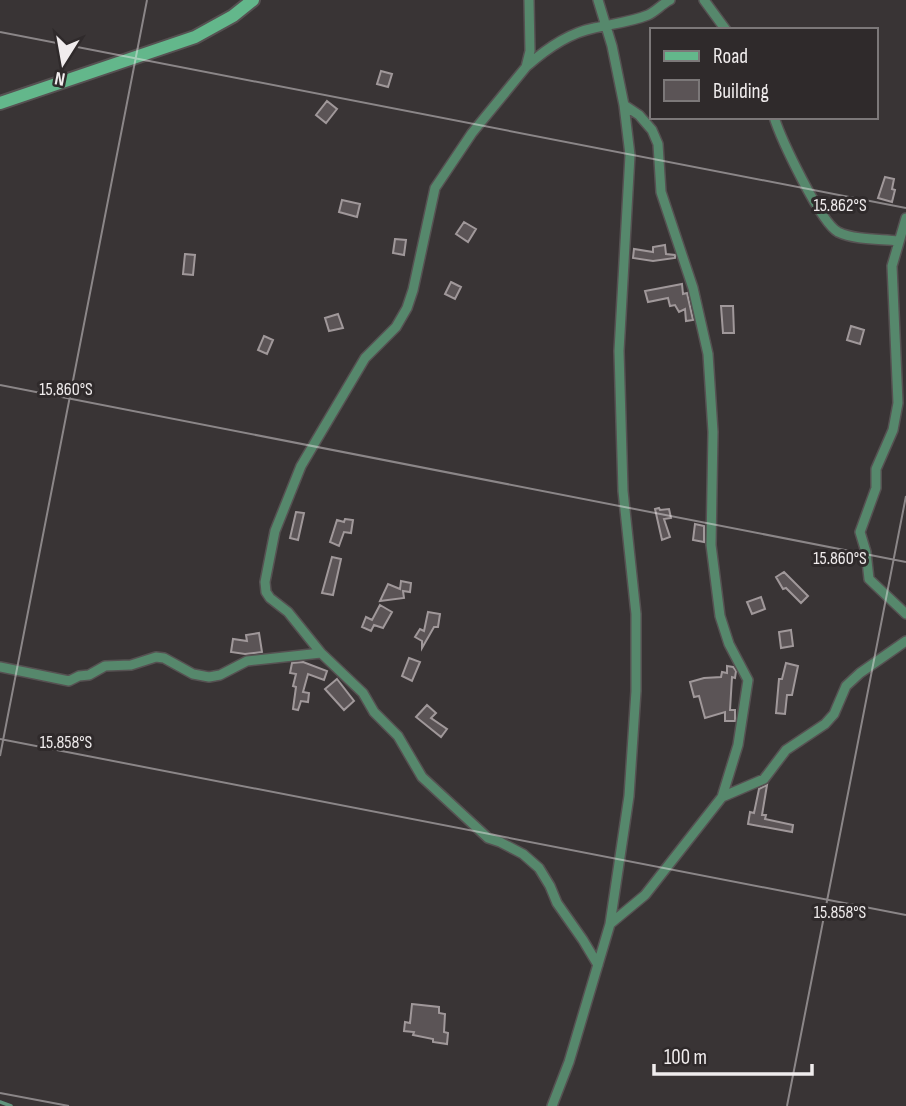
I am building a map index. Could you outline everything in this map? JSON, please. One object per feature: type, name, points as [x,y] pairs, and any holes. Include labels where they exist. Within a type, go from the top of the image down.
[{"type":"main road","points":[[0,103],[195,37],[233,16],[253,0]]},
{"type":"street","points":[[526,67],[530,51],[529,0]]},
{"type":"street","points":[[552,1106],[569,1062],[610,925],[629,796],[636,691],[636,614],[623,491],[619,351],[630,155],[624,105],[612,46],[598,0]]},
{"type":"street","points":[[597,965],[557,903],[539,868],[523,853],[488,838],[422,777],[406,747],[374,712],[363,693],[321,653],[288,612],[270,598],[265,582],[275,531],[301,466],[365,359],[396,327],[407,308],[435,188],[472,133],[526,67],[545,50],[583,31],[650,14],[670,0]]},
{"type":"street","points":[[704,0],[725,28]]},
{"type":"street","points":[[610,925],[645,895],[722,797],[738,745],[748,680],[729,644],[720,616],[711,545],[713,432],[708,354],[693,288],[661,192],[658,144],[652,130],[639,115],[624,105]]},
{"type":"street","points":[[775,119],[794,166],[822,214],[835,230],[845,234],[898,241]]},
{"type":"street","points":[[906,218],[892,266],[898,403],[893,430],[876,469],[877,488],[860,532],[866,552],[869,579],[906,614]]},
{"type":"street","points":[[722,797],[764,779],[786,750],[825,724],[834,714],[846,686],[906,641]]},
{"type":"street","points":[[0,667],[69,681],[105,666],[131,665],[156,657],[164,658],[193,674],[209,677],[220,675],[247,661],[321,653]]},
{"type":"building","points":[[381,71],[392,74],[388,87],[377,84]]},
{"type":"building","points":[[327,101],[337,109],[326,123],[316,115]]},
{"type":"building","points":[[885,177],[894,179],[892,202],[878,198]]},
{"type":"building","points":[[342,200],[360,204],[357,217],[339,212]]},
{"type":"building","points":[[464,222],[476,229],[468,242],[456,234]]},
{"type":"building","points":[[395,239],[406,240],[404,255],[393,253]]},
{"type":"building","points":[[665,245],[666,254],[675,255],[675,258],[653,261],[633,258],[634,249],[653,252],[653,247]]},
{"type":"building","points":[[185,254],[195,255],[193,275],[183,274]]},
{"type":"building","points":[[451,282],[461,287],[455,299],[445,294]]},
{"type":"building","points":[[682,284],[683,294],[687,293],[693,320],[686,321],[685,309],[679,312],[675,305],[670,306],[668,298],[648,302],[645,291]]},
{"type":"building","points":[[721,306],[733,306],[734,333],[723,333]]},
{"type":"building","points":[[338,314],[343,328],[329,331],[325,318]]},
{"type":"building","points":[[851,326],[864,330],[860,344],[847,340]]},
{"type":"building","points":[[264,336],[273,340],[267,354],[258,350]]},
{"type":"building","points":[[655,509],[669,509],[671,518],[664,519],[670,537],[662,540]]},
{"type":"building","points":[[296,512],[304,513],[298,540],[290,538]]},
{"type":"building","points":[[345,519],[353,520],[351,533],[344,532],[339,546],[330,542],[337,520],[344,522]]},
{"type":"building","points":[[695,524],[704,526],[704,542],[693,540]]},
{"type":"building","points":[[332,557],[341,559],[333,595],[322,593]]},
{"type":"building","points":[[784,572],[808,596],[801,603],[786,588],[783,589],[776,577]]},
{"type":"building","points":[[401,581],[411,583],[410,592],[403,591],[404,598],[380,601],[388,584],[400,589]]},
{"type":"building","points":[[761,597],[765,609],[752,614],[747,602]]},
{"type":"building","points":[[380,605],[392,612],[383,628],[374,625],[371,631],[362,627],[366,617],[372,620]]},
{"type":"building","points":[[428,612],[440,614],[438,627],[434,627],[422,648],[422,641],[415,637],[420,629],[424,631]]},
{"type":"building","points":[[791,630],[793,646],[781,648],[779,632]]},
{"type":"building","points":[[259,633],[262,652],[231,652],[233,639],[247,641],[246,635]]},
{"type":"building","points":[[409,658],[420,662],[412,681],[402,676]]},
{"type":"building","points":[[303,662],[327,671],[324,680],[308,674],[303,692],[309,693],[308,702],[301,701],[298,710],[293,709],[296,674],[290,673],[292,663]]},
{"type":"building","points":[[786,663],[798,666],[792,695],[787,695],[785,714],[776,713],[779,679],[782,679]]},
{"type":"building","points":[[727,666],[736,671],[735,678],[732,677],[730,710],[735,710],[735,721],[725,721],[725,712],[705,718],[699,696],[694,697],[690,682],[721,677],[722,672],[727,673]]},
{"type":"building","points":[[337,679],[354,701],[344,710],[325,689]]},
{"type":"building","points":[[427,705],[436,713],[431,718],[447,729],[441,737],[416,717]]},
{"type":"building","points":[[767,785],[762,815],[766,815],[765,819],[793,825],[792,832],[748,824],[750,812],[754,813],[759,789]]},
{"type":"building","points":[[412,1004],[439,1007],[439,1013],[445,1014],[444,1032],[448,1033],[447,1044],[433,1042],[433,1039],[404,1031],[405,1022],[410,1023]]},
{"type":"waterway","points":[[0,1102],[11,1106]]}]
